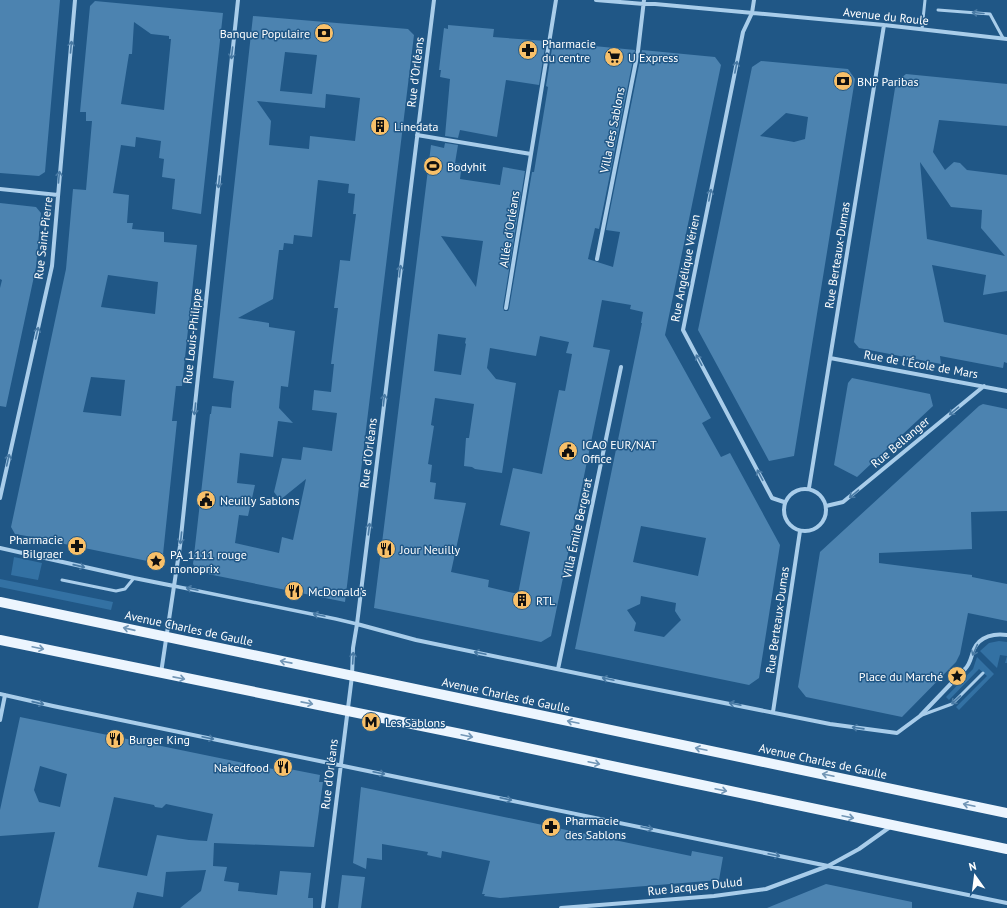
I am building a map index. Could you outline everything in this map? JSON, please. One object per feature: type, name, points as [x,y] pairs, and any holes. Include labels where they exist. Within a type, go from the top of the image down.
[{"type":"main road","name":"Avenue Charles de Gaulle","points":[[0,602],[1007,813]]},
{"type":"main road","points":[[0,640],[1007,849]]},
{"type":"street","name":"Rue Saint-Pierre","points":[[0,498],[52,266],[75,0]]},
{"type":"street","name":"Rue Louis-Philippe","points":[[161,674],[180,546],[238,0]]},
{"type":"street","name":"Rue d'Orléans","points":[[323,908],[346,711],[352,676],[353,648],[434,0]]},
{"type":"street","name":"Allée d'Orléans","points":[[506,308],[556,0]]},
{"type":"street","name":"Avenue du Roule","points":[[596,0],[644,2],[1005,38]]},
{"type":"street","name":"Rue Angélique Vérien","points":[[754,0],[752,13],[743,32],[683,330],[772,498],[784,502]]},
{"type":"street","name":"Villa des Sablons","points":[[597,259],[638,50],[644,2]]},
{"type":"street","name":"Rue Berteaux-Dumas","points":[[809,488],[884,25]]},
{"type":"street","points":[[417,135],[531,154]]},
{"type":"street","points":[[0,189],[58,195]]},
{"type":"street","name":"Rue de l'École de Mars","points":[[830,358],[1007,391]]},
{"type":"street","name":"Villa Émile Bergerat","points":[[558,669],[621,367]]},
{"type":"street","name":"Rue Bellanger","points":[[826,506],[843,502],[984,386]]},
{"type":"street","points":[[809,488],[817,492],[823,498],[826,506],[825,516],[820,525],[811,530],[800,531],[792,527],[786,520],[783,512],[784,502],[790,494],[799,489],[809,488]]},
{"type":"street","name":"Rue Berteaux-Dumas","points":[[773,712],[800,531]]},
{"type":"street","points":[[0,548],[134,578],[336,619],[416,640],[830,724],[897,733],[920,716],[967,666],[975,647],[979,642],[992,636],[1007,635]]},
{"type":"street","points":[[0,720],[2,695],[340,766],[1005,902],[1002,908]]},
{"type":"street","name":"Rue Jacques Dulud","points":[[561,908],[714,896],[766,889],[828,866],[859,849],[891,826]]},
{"type":"lane","points":[[922,29],[925,0]]},
{"type":"lane","points":[[938,10],[990,14],[1005,38]]},
{"type":"lane","points":[[62,580],[116,591],[125,589],[134,578]]},
{"type":"lane","points":[[920,716],[952,704],[983,673]]},
{"type":"shaded area","points":[[14,557],[42,563],[38,580],[11,575]]},
{"type":"shaded area","points":[[0,579],[113,602],[111,610],[0,587]]},
{"type":"shaded area","points":[[999,641],[1007,642],[1007,656],[1000,655],[997,668],[980,651],[989,643]]},
{"type":"shaded area","points":[[977,657],[994,674],[959,710],[956,707],[987,676],[979,669],[949,700],[946,697],[973,669]]},
{"type":"building","points":[[0,0],[60,0],[45,172],[39,176],[0,173]]},
{"type":"building","points":[[95,1],[223,13],[201,214],[172,209],[175,179],[162,177],[164,159],[159,158],[161,141],[136,137],[135,147],[121,145],[113,193],[129,195],[127,223],[133,223],[132,229],[164,232],[164,242],[197,245],[182,386],[176,386],[172,421],[177,421],[162,564],[55,542],[54,545],[38,541],[38,538],[15,534],[11,527],[66,269],[73,189],[86,190],[92,121],[86,121],[86,112],[80,112],[90,6]],"holes":[[[134,22],[151,34],[169,36],[169,39],[171,39],[164,110],[121,104],[129,54],[132,54]],[[108,275],[158,282],[155,314],[101,307]],[[91,377],[125,380],[121,416],[83,412]]]},
{"type":"building","points":[[253,16],[408,29],[414,35],[345,602],[198,572],[193,564],[210,414],[212,406],[231,408],[234,381],[213,378]],"holes":[[[285,52],[317,55],[312,94],[280,91]],[[326,94],[360,98],[355,141],[310,136],[309,149],[269,145],[271,121],[257,101],[325,108]],[[318,180],[349,184],[348,193],[355,194],[353,214],[356,214],[350,261],[340,260],[334,308],[338,308],[331,364],[334,364],[331,392],[314,390],[312,410],[337,413],[332,451],[303,447],[301,460],[282,458],[274,492],[280,500],[306,479],[293,540],[282,537],[279,553],[235,543],[239,515],[248,516],[255,485],[237,483],[240,453],[273,457],[278,421],[293,423],[279,408],[281,386],[288,387],[295,331],[269,327],[269,323],[238,318],[273,299],[279,250],[283,250],[284,243],[293,244],[294,235],[312,237]]]},
{"type":"building","points":[[448,25],[494,29],[493,37],[546,41],[539,85],[506,80],[497,137],[460,130],[458,138],[445,136],[450,79],[440,77],[441,70],[439,70],[444,28],[448,29]]},
{"type":"building","points":[[553,42],[635,50],[599,229],[595,228],[588,259],[613,267],[620,232],[606,230],[642,50],[715,57],[721,65],[665,335],[711,418],[702,423],[721,457],[730,453],[780,545],[759,678],[749,685],[575,649],[642,323],[643,312],[630,309],[631,305],[602,300],[593,347],[610,350],[551,636],[541,642],[374,608],[431,145],[444,148],[445,143],[458,145],[455,163],[462,164],[460,179],[500,185],[503,167],[525,171],[503,307],[504,311],[508,311],[532,172],[534,172],[548,87],[546,86]],"holes":[[[441,236],[483,241],[476,287]],[[438,334],[466,338],[461,375],[434,371]],[[540,336],[569,342],[566,353],[572,354],[565,391],[559,390],[542,474],[513,468],[500,525],[530,532],[518,594],[488,587],[489,580],[451,572],[466,503],[434,499],[436,483],[430,482],[432,465],[428,464],[434,426],[431,425],[435,398],[474,404],[469,438],[466,438],[464,466],[502,473],[516,383],[496,379],[487,368],[490,348],[536,356]],[[641,526],[706,538],[698,576],[633,562]],[[641,596],[676,603],[675,611],[681,620],[664,637],[634,631],[636,623],[627,610],[640,604]]]},
{"type":"building","points":[[761,61],[848,69],[855,79],[794,456],[769,461],[698,330],[752,67]],"holes":[[[786,113],[808,117],[805,139],[794,142],[760,136]]]},
{"type":"building","points":[[906,74],[1007,84],[1007,126],[939,120],[933,152],[945,170],[954,162],[960,163],[967,170],[1007,175],[1007,291],[983,295],[986,275],[932,265],[944,322],[1007,335],[1007,363],[1004,362],[1003,368],[940,356],[941,364],[859,348],[854,342],[896,82]],"holes":[[[920,162],[951,207],[982,210],[981,228],[1005,256],[927,239]]]},
{"type":"building","points":[[0,203],[36,207],[41,213],[36,267],[6,407],[0,406],[0,288],[2,280],[0,279]]},
{"type":"building","points":[[852,378],[930,394],[933,406],[857,477],[834,465],[848,383]]},
{"type":"building","points":[[983,404],[1007,409],[1007,511],[971,512],[972,549],[879,553],[879,563],[972,575],[972,577],[1007,584],[1007,621],[968,613],[960,654],[956,662],[902,717],[806,697],[798,687],[820,552],[979,406]]},
{"type":"building","points":[[20,717],[273,769],[274,766],[320,775],[319,782],[323,782],[314,847],[214,843],[213,866],[227,867],[224,881],[239,883],[238,891],[277,895],[280,871],[311,873],[308,898],[313,898],[313,908],[180,908],[201,891],[206,870],[166,872],[163,897],[137,892],[133,908],[38,908],[55,832],[0,836],[0,810]],"holes":[[[40,766],[67,774],[60,807],[39,802],[34,790]],[[114,797],[154,805],[155,807],[162,808],[166,804],[213,814],[207,841],[157,835],[147,876],[98,867]]]},
{"type":"building","points":[[361,787],[691,856],[692,851],[723,857],[719,880],[500,898],[484,896],[485,894],[482,894],[490,861],[442,851],[441,858],[427,855],[428,852],[382,844],[382,860],[367,858],[366,869],[353,863]]},
{"type":"building","points":[[342,875],[365,877],[361,908],[338,908]]},
{"type":"building","points":[[826,884],[912,902],[912,908],[767,908]]},
{"type":"place","name":"Banque Populaire","points":[[324,33]]},
{"type":"place","name":"Pharmacie du centre","points":[[528,50]]},
{"type":"place","name":"U Express","points":[[614,57]]},
{"type":"place","name":"BNP Paribas","points":[[843,81]]},
{"type":"place","name":"Linedata","points":[[380,126]]},
{"type":"place","name":"Bodyhit","points":[[433,166]]},
{"type":"place","name":"ICAO EUR/NAT Office","points":[[568,451]]},
{"type":"place","name":"Neuilly Sablons","points":[[206,500]]},
{"type":"place","name":"Pharmacie Bilgraer","points":[[77,546]]},
{"type":"place","name":"Jour Neuilly","points":[[386,549]]},
{"type":"place","name":"PA_1111 rouge monoprix","points":[[156,561]]},
{"type":"place","name":"McDonald's","points":[[294,591]]},
{"type":"place","name":"RTL","points":[[522,600]]},
{"type":"place","name":"Place du Marché","points":[[957,676]]},
{"type":"place","name":"Les Sablons","points":[[371,722]]},
{"type":"place","name":"Burger King","points":[[115,739]]},
{"type":"place","name":"Nakedfood","points":[[283,767]]},
{"type":"place","name":"Pharmacie des Sablons","points":[[551,827]]}]
